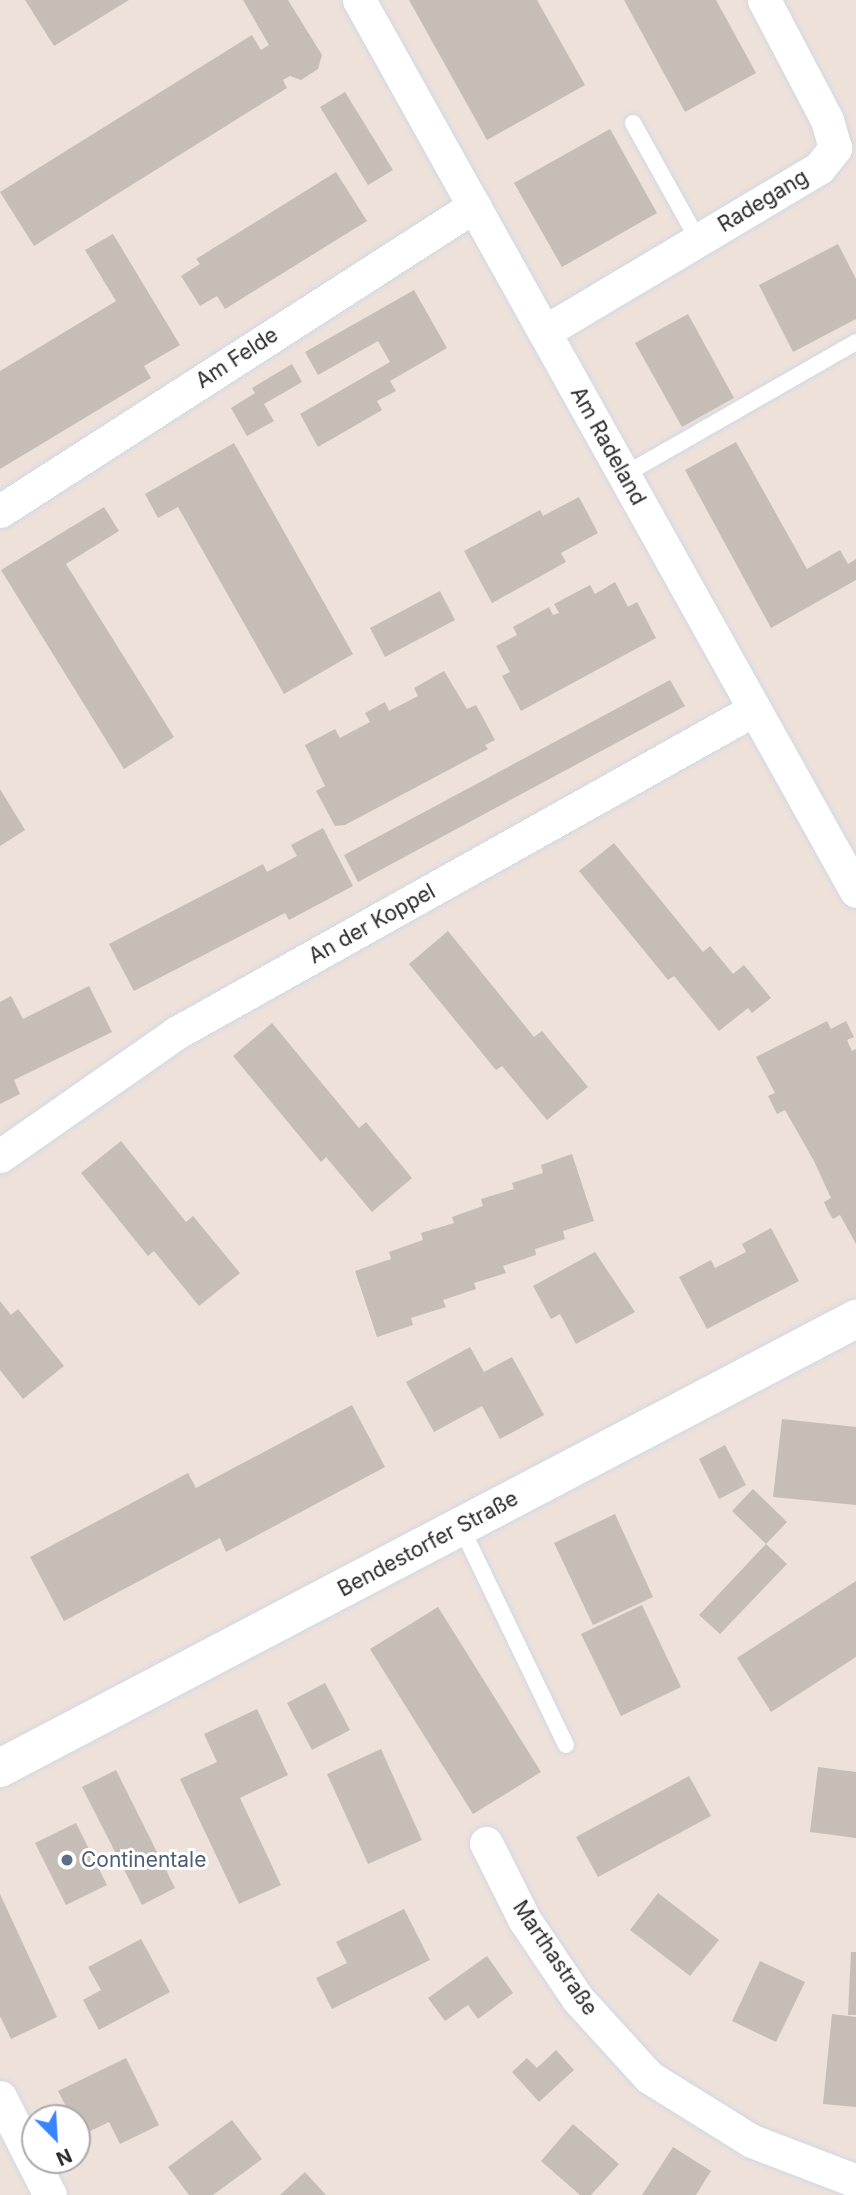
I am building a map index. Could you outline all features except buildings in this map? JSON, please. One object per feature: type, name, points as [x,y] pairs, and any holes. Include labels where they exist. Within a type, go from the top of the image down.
[{"type":"street","name":"Am Radeland","points":[[359,0],[856,891]]},
{"type":"street","name":"Radegang","points":[[544,332],[819,168],[835,148],[827,120],[764,0]]},
{"type":"street","name":"Am Felde","points":[[0,511],[474,206]]},
{"type":"street","name":"An der Koppel","points":[[0,1156],[176,1034],[755,709]]},
{"type":"street","name":"Bendestorfer Straße","points":[[0,1768],[856,1319]]},
{"type":"street","name":"Marthastraße","points":[[486,1843],[524,1919],[578,1999],[649,2077],[752,2141],[856,2181]]},
{"type":"street","points":[[0,2097],[50,2195]]},
{"type":"lane","points":[[633,124],[698,240]]},
{"type":"lane","points":[[624,475],[856,342]]},
{"type":"lane","points":[[461,1527],[566,1745]]},
{"type":"place","name":"Continentale","points":[[67,1860]]}]
